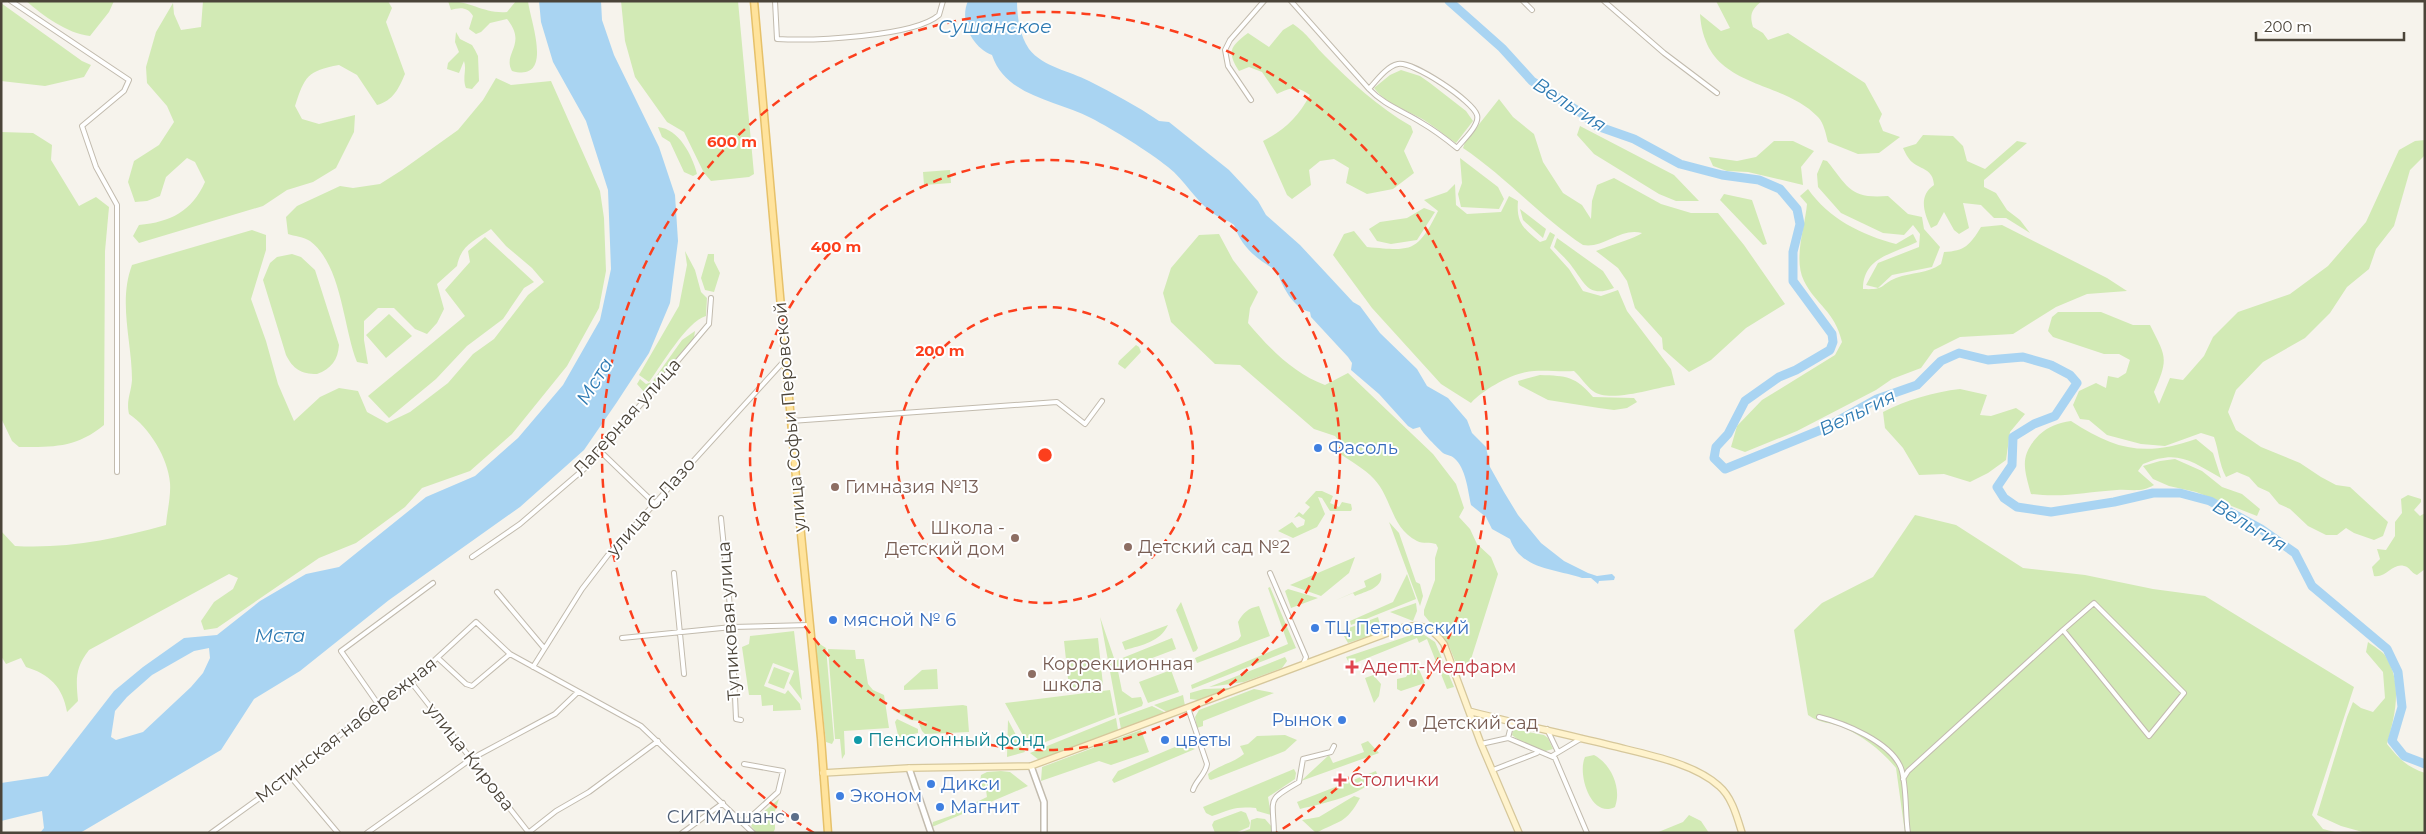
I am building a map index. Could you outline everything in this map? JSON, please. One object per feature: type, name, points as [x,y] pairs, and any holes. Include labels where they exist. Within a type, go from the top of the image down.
[{"type":"main road","name":"улица Софьи Перовской","points":[[754,1],[828,833]]},
{"type":"main road","points":[[823,773],[909,768],[1031,766],[1405,626],[1420,626],[1433,631],[1444,644],[1481,744],[1519,833]]},
{"type":"main road","points":[[1469,711],[1547,729],[1671,762],[1719,785],[1729,798],[1742,833]]},
{"type":"street","points":[[11,1],[129,80],[124,91],[82,126],[96,167],[117,205],[117,472]]},
{"type":"street","points":[[775,1],[777,39],[811,41],[886,32],[922,23],[939,15],[943,1]]},
{"type":"street","points":[[1251,100],[1228,66],[1225,50],[1230,40],[1264,1]]},
{"type":"street","points":[[1291,1],[1369,89],[1397,111],[1421,122],[1458,148],[1478,122],[1477,115],[1470,105],[1446,86],[1405,63],[1395,64],[1369,89]]},
{"type":"street","points":[[1523,1],[1532,10]]},
{"type":"street","points":[[1604,1],[1664,53],[1717,93]]},
{"type":"street","name":"Лагерная улица","points":[[472,557],[520,524],[591,462],[709,324],[711,298]]},
{"type":"street","name":"улица С.Лазо","points":[[533,666],[582,589],[654,503],[785,360]]},
{"type":"street","points":[[791,421],[1057,402],[1084,424],[1102,401]]},
{"type":"street","points":[[600,450],[654,503]]},
{"type":"street","name":"Тупиковая улица","points":[[721,518],[732,627],[736,719],[741,720]]},
{"type":"street","points":[[674,573],[684,674]]},
{"type":"street","points":[[1270,573],[1306,657],[1303,665]]},
{"type":"street","points":[[378,704],[341,651],[433,583]]},
{"type":"street","points":[[497,592],[544,648]]},
{"type":"street","points":[[1903,779],[1908,771],[2063,630],[2094,603],[2184,693],[2149,736],[2063,630]]},
{"type":"street","name":"Мстинская набережная","points":[[211,833],[290,776],[378,704],[411,682],[439,659],[476,622],[510,654]]},
{"type":"street","points":[[622,638],[732,627],[809,625]]},
{"type":"street","points":[[439,659],[466,684],[472,686],[510,654],[533,666],[641,726],[753,833]]},
{"type":"street","name":"улица Кирова","points":[[411,682],[528,833]]},
{"type":"street","points":[[368,833],[471,759],[555,714],[578,692]]},
{"type":"street","points":[[1188,708],[1207,764],[1204,773],[1196,780],[1193,790]]},
{"type":"street","points":[[1819,717],[1852,727],[1890,752],[1901,767],[1908,771]]},
{"type":"street","points":[[1508,738],[1512,722]]},
{"type":"street","points":[[1547,729],[1558,752]]},
{"type":"street","points":[[1481,744],[1508,738],[1538,753],[1552,756],[1559,766],[1587,833]]},
{"type":"street","points":[[1552,756],[1582,738]]},
{"type":"street","points":[[528,833],[556,811],[589,792],[658,741]]},
{"type":"street","points":[[1274,833],[1272,802],[1275,795],[1298,782],[1303,759],[1331,752],[1334,746]]},
{"type":"street","points":[[1493,770],[1538,753]]},
{"type":"street","points":[[744,764],[783,771],[778,792],[744,823]]},
{"type":"street","points":[[1031,766],[1044,802],[1044,833]]},
{"type":"street","points":[[1901,767],[1908,833]]},
{"type":"street","points":[[909,768],[932,833]]},
{"type":"street","points":[[290,776],[338,833]]},
{"type":"street","points":[[682,833],[723,803]]},
{"type":"green space","points":[[26,1],[114,1],[109,12],[90,36],[64,28]]},
{"type":"green space","points":[[203,1],[388,1],[392,8],[386,22],[405,74],[398,89],[391,97],[377,105],[357,75],[339,65],[328,67],[309,76],[305,81],[295,106],[302,119],[319,124],[355,115],[354,132],[336,168],[313,182],[287,190],[263,206],[139,243],[133,236],[139,225],[171,218],[187,208],[194,201],[205,182],[195,162],[187,158],[166,177],[160,196],[147,201],[135,202],[128,182],[134,161],[159,145],[174,122],[167,106],[147,83],[146,67],[156,32],[173,3],[174,14],[181,30],[201,27]]},
{"type":"green space","points":[[448,1],[464,3],[491,11],[507,12],[516,1],[528,1],[537,48],[533,68],[525,72],[512,71],[510,59],[515,36],[513,28],[507,19],[490,23],[481,32],[476,34],[469,29],[473,16],[471,13],[464,8],[451,10]]},
{"type":"green space","points":[[621,1],[738,1],[754,174],[749,177],[711,181],[704,173],[684,132],[667,122],[635,77],[625,41]]},
{"type":"green space","points":[[1716,1],[1762,1],[1752,12],[1753,27],[1763,33],[1768,40],[1788,33],[1865,83],[1882,114],[1879,121],[1883,131],[1900,137],[1879,153],[1858,154],[1828,142],[1818,117],[1802,104],[1730,70],[1715,57],[1705,39],[1700,14],[1721,31],[1730,28]]},
{"type":"green space","points":[[1,3],[82,61],[91,65],[84,77],[45,86],[1,81]]},
{"type":"green space","points":[[1293,24],[1345,76],[1387,111],[1411,126],[1413,132],[1404,151],[1414,173],[1393,189],[1367,194],[1346,183],[1349,168],[1334,159],[1320,161],[1309,170],[1311,185],[1292,199],[1287,195],[1263,141],[1290,122],[1301,110],[1310,95],[1294,88],[1277,94],[1262,72],[1249,67],[1239,71],[1233,58],[1232,49],[1248,33],[1269,47],[1283,30]]},
{"type":"green space","points":[[456,32],[460,39],[472,45],[478,56],[479,81],[472,89],[466,88],[464,61],[459,73],[447,69],[448,63],[459,52],[455,42]]},
{"type":"green space","points":[[1401,70],[1420,76],[1466,111],[1473,121],[1456,143],[1427,122],[1392,104],[1374,88],[1390,75]]},
{"type":"green space","points":[[496,78],[511,85],[551,81],[600,191],[604,218],[606,271],[599,308],[567,366],[512,434],[470,471],[422,488],[405,507],[356,543],[319,558],[217,628],[204,630],[201,621],[214,602],[233,589],[238,578],[229,574],[89,650],[81,662],[77,674],[78,701],[67,712],[62,695],[54,683],[42,673],[26,667],[21,658],[6,664],[1,656],[1,531],[15,546],[34,547],[110,539],[166,525],[170,483],[166,464],[150,435],[129,414],[128,409],[132,380],[126,293],[132,265],[252,230],[266,235],[266,250],[251,299],[266,341],[278,384],[294,421],[320,397],[339,388],[358,391],[367,412],[387,423],[410,412],[448,383],[473,354],[494,339],[528,295],[544,282],[491,229],[465,248],[457,266],[437,284],[444,309],[437,323],[427,334],[415,329],[394,308],[378,308],[364,321],[364,340],[368,364],[357,362],[340,297],[329,265],[321,252],[310,241],[288,234],[286,217],[297,206],[340,186],[353,188],[380,184],[402,170],[458,130],[483,100]]},
{"type":"green space","points":[[1499,99],[1513,117],[1534,134],[1543,162],[1563,193],[1582,205],[1591,219],[1592,201],[1597,185],[1614,178],[1661,204],[1691,213],[1718,213],[1744,245],[1785,304],[1746,328],[1711,360],[1689,372],[1663,349],[1662,338],[1635,308],[1627,281],[1618,268],[1596,251],[1642,233],[1627,233],[1598,244],[1583,245],[1552,222],[1494,171],[1463,148],[1465,142]]},
{"type":"green space","points":[[1580,126],[1674,175],[1699,201],[1676,201],[1659,194],[1594,154],[1577,135]]},
{"type":"green space","points":[[658,127],[672,133],[684,144],[697,174],[693,176],[684,172],[670,142],[662,137]]},
{"type":"green space","points":[[1,132],[33,133],[52,145],[51,160],[79,206],[96,197],[109,207],[105,251],[104,425],[84,438],[64,445],[19,447],[12,441],[1,418]]},
{"type":"green space","points":[[1923,135],[1953,136],[1963,146],[1967,161],[1985,169],[2017,141],[2027,143],[1984,180],[1984,187],[1996,193],[2007,210],[2020,220],[2030,233],[2006,218],[1994,218],[1981,205],[1963,203],[1969,228],[1959,234],[1954,230],[1944,212],[1937,225],[1931,228],[1926,217],[1924,199],[1929,189],[1934,185],[1932,176],[1911,161],[1903,148],[1916,144]]},
{"type":"green space","points":[[2425,140],[2425,155],[2410,170],[2394,226],[2376,249],[2369,269],[2347,287],[2330,313],[2305,338],[2263,362],[2236,390],[2228,412],[2236,430],[2261,447],[2300,463],[2336,485],[2350,487],[2388,522],[2383,536],[2374,540],[2346,528],[2337,535],[2326,535],[2308,526],[2290,509],[2279,504],[2269,492],[2258,487],[2249,477],[2237,472],[2226,477],[2214,437],[2201,433],[2165,446],[2141,444],[2107,435],[2089,420],[2080,419],[2073,405],[2079,391],[2096,383],[2106,388],[2108,376],[2118,378],[2126,373],[2130,360],[2119,354],[2104,354],[2053,337],[2048,331],[2052,317],[2058,312],[2101,312],[2133,325],[2150,325],[2164,358],[2162,372],[2154,392],[2159,404],[2170,378],[2183,380],[2204,356],[2213,337],[2238,312],[2290,294],[2328,266],[2366,222],[2399,150],[2415,141]]},
{"type":"green space","points":[[1774,141],[1793,141],[1814,151],[1801,167],[1803,185],[1748,172],[1727,171],[1713,166],[1709,157],[1737,161],[1756,157]]},
{"type":"green space","points":[[1460,158],[1498,187],[1504,199],[1499,209],[1461,207],[1458,194],[1462,183]]},
{"type":"green space","points":[[1823,160],[1827,161],[1852,190],[1866,196],[1888,196],[1908,214],[1922,217],[1924,229],[1940,247],[1932,267],[1892,275],[1878,288],[1866,285],[1878,263],[1919,247],[1920,234],[1913,225],[1904,235],[1883,233],[1841,213],[1818,187],[1817,174]]},
{"type":"green space","points":[[950,170],[951,183],[924,185],[923,172]]},
{"type":"green space","points":[[1455,184],[1456,205],[1467,214],[1501,212],[1509,196],[1518,201],[1518,215],[1522,225],[1540,242],[1546,240],[1550,232],[1555,235],[1550,248],[1569,269],[1583,291],[1601,296],[1618,290],[1627,311],[1671,369],[1675,385],[1633,394],[1610,396],[1600,395],[1593,391],[1574,371],[1534,371],[1518,374],[1500,382],[1471,403],[1441,384],[1372,308],[1333,255],[1344,234],[1354,231],[1367,247],[1394,249],[1411,246],[1418,242],[1431,225],[1438,211],[1424,200],[1447,192]]},
{"type":"green space","points":[[1808,189],[1826,209],[1859,231],[1896,244],[1913,234],[1917,242],[1889,254],[1874,263],[1864,278],[1863,289],[1880,288],[1896,278],[1936,267],[1941,264],[1944,252],[1966,246],[1981,227],[2002,225],[2107,278],[2127,291],[2087,294],[2056,307],[2013,334],[1960,337],[1934,350],[1921,368],[1892,379],[1876,390],[1797,431],[1745,452],[1731,447],[1737,426],[1762,400],[1835,355],[1842,342],[1835,323],[1809,289],[1801,272],[1800,253],[1807,204],[1800,196]]},
{"type":"green space","points":[[1724,194],[1752,200],[1767,244],[1763,245],[1720,200]]},
{"type":"green space","points":[[1424,208],[1435,212],[1417,240],[1391,244],[1377,241],[1369,229],[1380,222],[1407,218]]},
{"type":"green space","points":[[1520,209],[1546,229],[1543,238],[1523,220]]},
{"type":"green space","points":[[1219,234],[1233,260],[1258,292],[1250,308],[1248,323],[1265,342],[1293,367],[1325,385],[1348,373],[1433,454],[1456,484],[1464,508],[1459,517],[1470,529],[1477,544],[1491,557],[1498,574],[1466,675],[1460,673],[1449,646],[1424,615],[1435,580],[1435,558],[1438,548],[1436,544],[1417,541],[1408,535],[1397,521],[1385,495],[1374,479],[1339,453],[1339,441],[1335,436],[1314,429],[1240,365],[1215,364],[1171,322],[1163,293],[1171,268],[1199,235]]},
{"type":"green space","points":[[485,237],[534,282],[524,288],[503,319],[467,346],[436,379],[389,418],[368,396],[465,316],[445,290],[470,262],[468,251]]},
{"type":"green space","points":[[1557,238],[1603,271],[1614,288],[1599,291],[1589,288],[1569,262],[1554,247]]},
{"type":"green space","points":[[685,251],[695,270],[701,292],[707,298],[706,316],[690,326],[649,382],[639,375],[679,306],[687,265]]},
{"type":"green space","points":[[292,254],[301,257],[315,270],[339,345],[333,363],[317,374],[298,370],[286,355],[263,280],[270,263],[277,257]]},
{"type":"green space","points":[[708,254],[714,254],[714,261],[720,273],[714,292],[705,290],[701,278]]},
{"type":"green space","points":[[389,314],[412,336],[386,358],[366,335]]},
{"type":"green space","points":[[695,331],[694,338],[690,344],[645,393],[637,384],[640,379],[646,384],[652,382],[682,340]]},
{"type":"green space","points":[[1136,345],[1141,352],[1125,369],[1118,364],[1119,361]]},
{"type":"green space","points":[[1540,375],[1570,378],[1581,385],[1593,397],[1634,398],[1637,402],[1627,408],[1614,410],[1599,408],[1548,400],[1519,385],[1518,381]]},
{"type":"green space","points":[[1960,389],[1987,395],[1980,415],[1991,416],[2016,408],[2025,414],[2010,432],[2006,460],[1988,473],[1970,482],[1944,474],[1919,475],[1903,448],[1885,428],[1883,412],[1920,397]]},
{"type":"green space","points":[[2071,421],[2102,439],[2131,448],[2161,448],[2196,439],[2213,453],[2221,478],[2192,462],[2175,457],[2166,457],[2143,464],[2138,471],[2154,485],[2145,489],[2064,495],[2031,494],[2025,469],[2028,449],[2046,429]]},
{"type":"green space","points":[[2175,459],[2202,471],[2222,487],[2242,494],[2260,509],[2257,516],[2196,492],[2169,486],[2153,479],[2143,466]]},
{"type":"green space","points":[[1316,491],[1322,491],[1333,496],[1330,503],[1339,507],[1342,502],[1351,504],[1351,511],[1330,511],[1322,498],[1318,497],[1325,514],[1317,527],[1293,538],[1278,531],[1292,522],[1297,528],[1304,525],[1305,520],[1299,516],[1294,518],[1299,512],[1303,515],[1310,507],[1305,503]]},
{"type":"green space","points":[[2408,495],[2421,499],[2421,502],[2414,510],[2420,516],[2425,513],[2425,569],[2417,575],[2406,567],[2400,566],[2382,575],[2374,576],[2372,567],[2380,559],[2377,549],[2386,550],[2395,536],[2395,522],[2402,513],[2401,499]]},
{"type":"green space","points":[[1915,515],[1956,525],[2023,568],[2085,575],[2153,589],[2205,596],[2354,687],[2312,815],[2323,829],[2339,833],[1905,833],[1896,768],[1879,750],[1858,735],[1808,715],[1794,630],[1822,603],[1873,577]]},
{"type":"green space","points":[[1389,522],[1399,533],[1416,582],[1420,584],[1423,596],[1420,606]]},
{"type":"green space","points":[[1355,557],[1349,573],[1321,596],[1290,585]]},
{"type":"green space","points":[[1381,573],[1380,582],[1374,588],[1355,596],[1353,593],[1334,601],[1366,587],[1364,581]]},
{"type":"green space","points":[[1407,574],[1416,599],[1351,625],[1350,621],[1393,602]]},
{"type":"green space","points":[[1270,587],[1296,648],[1192,689],[1191,685],[1288,644],[1268,588]]},
{"type":"green space","points":[[1288,589],[1318,598],[1291,608],[1285,591]]},
{"type":"green space","points":[[1181,602],[1198,648],[1193,652],[1176,610]]},
{"type":"green space","points":[[1416,603],[1417,611],[1413,621],[1390,612]]},
{"type":"green space","points":[[1259,606],[1270,636],[1197,663],[1195,658],[1238,640],[1241,636],[1238,622],[1249,610]]},
{"type":"green space","points":[[1100,617],[1115,661],[1172,638],[1176,649],[1118,671],[1122,691],[1132,698],[1141,697],[1143,703],[1142,706],[1118,715]]},
{"type":"green space","points":[[1378,617],[1382,632],[1348,643],[1341,631]]},
{"type":"green space","points":[[1168,625],[1165,631],[1155,639],[1125,650],[1122,642]]},
{"type":"green space","points":[[794,631],[802,700],[789,683],[794,671],[773,663],[764,686],[785,694],[788,690],[800,704],[801,710],[773,711],[773,705],[762,706],[761,695],[749,695],[742,647],[749,644],[750,636]]},
{"type":"green space","points":[[1420,632],[1435,642],[1454,687],[1447,689],[1427,639],[1419,643],[1417,638],[1350,665],[1346,657]]},
{"type":"green space","points":[[1098,638],[1103,685],[1069,688],[1064,641]]},
{"type":"green space","points":[[815,641],[826,648],[834,740],[832,744],[826,742]]},
{"type":"green space","points":[[2368,642],[2385,655],[2394,678],[2396,689],[2395,711],[2387,744],[2404,762],[2425,773],[2425,833],[2366,833],[2341,826],[2317,815],[2353,702],[2361,708],[2373,712],[2385,698],[2383,672],[2366,652]]},
{"type":"green space","points":[[828,649],[855,650],[856,659],[864,659],[868,684],[873,690],[884,695],[889,728],[844,731],[845,754],[842,759],[840,739],[835,739]]},
{"type":"green space","points":[[1285,657],[1287,661],[1282,668],[1244,682],[1209,687]]},
{"type":"green space","points":[[1417,665],[1425,683],[1401,691],[1397,689],[1397,679],[1406,677],[1412,667]]},
{"type":"green space","points":[[774,667],[790,673],[784,689],[768,683]]},
{"type":"green space","points":[[937,669],[938,689],[904,690],[904,686],[922,670]]},
{"type":"green space","points":[[1171,670],[1179,692],[1148,703],[1139,682]]},
{"type":"green space","points":[[1376,674],[1375,677],[1381,684],[1379,696],[1374,703],[1365,678]]},
{"type":"green space","points":[[1232,688],[1198,700],[1190,699],[1190,693],[1204,689]]},
{"type":"green space","points":[[1254,689],[1274,693],[1203,721],[1203,726],[1197,728],[1195,717],[1199,710]]},
{"type":"green space","points":[[1110,690],[1115,715],[1030,748],[1005,703]]},
{"type":"green space","points":[[1183,695],[1185,706],[1167,712],[1154,705]]},
{"type":"green space","points":[[967,706],[969,732],[925,734],[919,724],[928,722],[910,720],[893,710]]},
{"type":"green space","points":[[1152,706],[1166,713],[1121,729],[1119,718]]},
{"type":"green space","points":[[1116,718],[1118,730],[1039,760],[1030,753]]},
{"type":"green space","points":[[897,719],[918,729],[918,733],[900,737],[895,722]]},
{"type":"green space","points":[[1008,720],[1025,752],[1007,757]]},
{"type":"green space","points":[[1513,729],[1544,735],[1548,738],[1553,749],[1542,752],[1521,742],[1512,735]]},
{"type":"green space","points":[[1141,730],[1149,752],[1111,765],[1099,761],[1041,781],[1042,767]]},
{"type":"green space","points":[[1285,735],[1297,740],[1285,751],[1211,780],[1209,779],[1208,774],[1212,771],[1244,754],[1240,746],[1248,744],[1257,736]]},
{"type":"green space","points":[[1368,741],[1379,753],[1301,781],[1329,755],[1333,763],[1364,752],[1361,744]]},
{"type":"green space","points":[[1182,744],[1195,749],[1114,783],[1112,780],[1118,771]]},
{"type":"green space","points":[[1594,755],[1605,764],[1614,777],[1617,792],[1615,807],[1606,809],[1599,807],[1588,793],[1583,774],[1583,765],[1585,757]]},
{"type":"green space","points":[[1294,769],[1296,773],[1295,779],[1268,797],[1271,815],[1257,811],[1256,808],[1243,807],[1212,816],[1206,813],[1203,807]]},
{"type":"green space","points":[[1376,771],[1378,777],[1352,794],[1300,809],[1297,802]]},
{"type":"green space","points":[[987,772],[1010,772],[1028,786],[932,827],[933,822],[956,814],[953,804],[955,803],[960,810],[987,797],[986,790],[979,790],[981,775]]},
{"type":"green space","points":[[1354,796],[1360,798],[1351,813],[1337,823],[1316,833],[1302,820],[1319,817]]},
{"type":"green space","points":[[779,799],[775,811],[775,829],[773,833],[757,833],[751,826],[757,817]]},
{"type":"green space","points":[[1241,811],[1246,813],[1250,823],[1249,827],[1235,833],[1215,833],[1212,825],[1214,821]]},
{"type":"green space","points":[[1689,815],[1701,821],[1709,833],[1656,833],[1683,822]]},
{"type":"green space","points":[[1257,818],[1265,819],[1272,827],[1271,833],[1239,833],[1250,829],[1251,820]]},
{"type":"water","name":"Мста","points":[[539,1],[601,1],[602,20],[614,55],[659,147],[675,195],[678,241],[670,303],[649,353],[617,402],[584,450],[520,507],[389,600],[300,671],[254,699],[221,750],[80,833],[40,833],[44,828],[42,811],[1,821],[1,783],[48,776],[114,691],[143,667],[184,638],[217,635],[260,601],[306,574],[339,567],[426,497],[475,476],[518,438],[563,385],[600,320],[611,269],[608,190],[586,121],[553,62],[541,22]],"holes":[[[209,648],[210,658],[203,673],[191,687],[143,732],[116,740],[111,737],[115,711],[127,697],[152,675],[194,651]]]},
{"type":"water","name":"Сушанское","points":[[968,1],[1017,1],[1021,32],[1029,49],[1035,55],[1049,64],[1082,77],[1107,90],[1159,121],[1169,122],[1229,170],[1258,201],[1266,215],[1300,245],[1353,302],[1360,306],[1380,333],[1417,369],[1427,386],[1448,398],[1467,420],[1472,433],[1486,447],[1490,467],[1504,492],[1518,515],[1541,543],[1564,561],[1597,576],[1612,574],[1615,577],[1614,580],[1599,581],[1598,584],[1591,578],[1582,578],[1540,567],[1522,557],[1510,539],[1492,529],[1486,517],[1471,505],[1466,480],[1458,462],[1453,457],[1443,453],[1420,427],[1413,429],[1408,426],[1379,394],[1351,370],[1352,363],[1348,357],[1311,317],[1310,312],[1304,310],[1293,301],[1285,290],[1277,271],[1251,252],[1241,240],[1234,225],[1208,209],[1174,172],[1131,141],[1091,118],[1021,89],[1009,80],[999,69],[992,55],[979,46],[969,33],[965,17]]},
{"type":"waterway","name":"Вельгия","points":[[1449,1],[1502,48],[1532,81],[1581,113],[1597,126],[1634,139],[1680,164],[1722,175],[1759,180],[1780,189],[1797,209],[1800,224],[1793,252],[1793,281],[1832,334],[1833,342],[1830,350],[1796,370],[1779,377],[1745,401],[1728,434],[1716,447],[1714,458],[1725,469],[1823,429],[1877,399],[1917,385],[1941,361],[1959,353],[1988,360],[2023,357],[2051,365],[2070,375],[2077,383],[2055,416],[2034,424],[2013,437],[2012,465],[1997,487],[2004,498],[2017,507],[2051,512],[2114,502],[2153,493],[2180,493],[2210,501],[2261,529],[2295,553],[2312,586],[2387,649],[2398,672],[2402,707],[2392,741],[2404,756],[2425,764]]},
{"type":"place","name":"Фасоль","points":[[1318,448]]},
{"type":"place","name":"Гимназия №13","points":[[835,487]]},
{"type":"place","name":"Школа - Детский дом","points":[[1015,538]]},
{"type":"place","name":"Детский сад №2","points":[[1128,547]]},
{"type":"place","name":"мясной № 6","points":[[833,620]]},
{"type":"place","name":"ТЦ Петровский","points":[[1315,628]]},
{"type":"place","name":"Адепт-Медфарм","points":[[1352,667]]},
{"type":"place","name":"Коррекционная школа","points":[[1032,674]]},
{"type":"place","name":"Рынок","points":[[1342,720]]},
{"type":"place","name":"Детский сад","points":[[1413,723]]},
{"type":"place","name":"Пенсионный фонд","points":[[858,740]]},
{"type":"place","name":"цветы","points":[[1165,740]]},
{"type":"place","name":"Столички","points":[[1340,780]]},
{"type":"place","name":"Дикси","points":[[931,784]]},
{"type":"place","name":"Эконом","points":[[840,796]]},
{"type":"place","name":"Магнит","points":[[940,807]]},
{"type":"place","name":"СИГМАшанс","points":[[795,817]]}]
